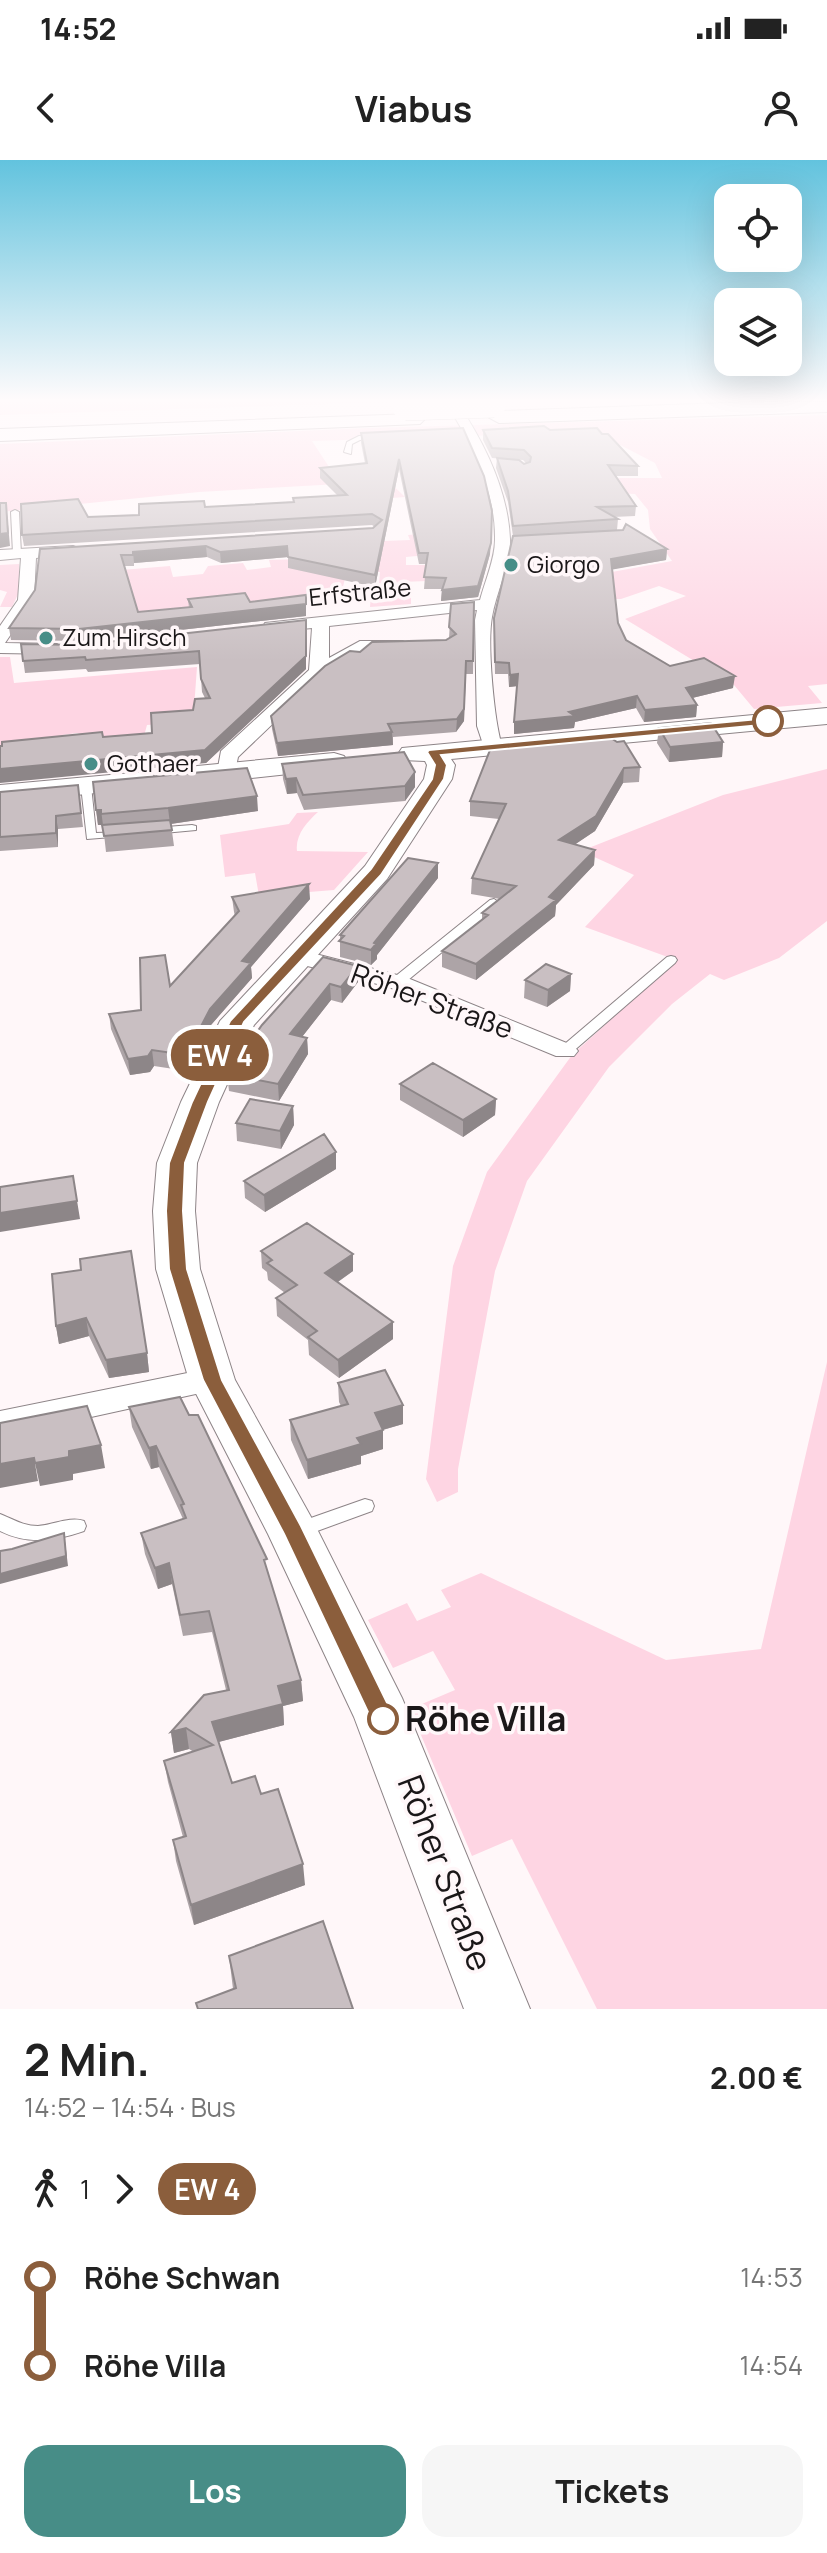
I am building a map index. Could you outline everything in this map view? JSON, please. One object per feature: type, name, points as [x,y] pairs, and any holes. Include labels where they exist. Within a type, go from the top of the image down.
[{"type":"main road","points":[[386,757],[827,716]]},
{"type":"main road","name":"Röher Straße","points":[[433,752],[441,765],[438,779],[376,872],[238,1021],[200,1102],[177,1163],[174,1211],[178,1269],[212,1380],[293,1532],[403,1765],[497,2009]]},
{"type":"main road","points":[[0,794],[354,760]]},
{"type":"street","points":[[492,746],[486,726],[483,620],[510,542],[494,488]]},
{"type":"street","points":[[0,555],[91,550]]},
{"type":"street","points":[[0,639],[26,600],[23,554]]},
{"type":"street","name":"Erfstraße","points":[[260,628],[486,604]]},
{"type":"street","points":[[318,672],[322,645],[320,621]]},
{"type":"street","points":[[227,773],[228,755],[318,672],[360,646],[416,645]]},
{"type":"street","points":[[0,648],[70,650]]},
{"type":"street","name":"Röher Straße","points":[[296,956],[397,982],[565,1051]]},
{"type":"street","points":[[0,1424],[212,1380]]},
{"type":"lane","points":[[15,512],[23,554]]},
{"type":"lane","points":[[86,786],[91,837],[192,828]]},
{"type":"lane","points":[[397,982],[494,903]]},
{"type":"lane","points":[[565,1051],[671,960]]},
{"type":"lane","points":[[293,1532],[365,1506]]},
{"type":"lane","points":[[0,1522],[15,1532],[43,1535],[77,1526]]},
{"type":"shaded area","points":[[0,488],[264,488],[199,492],[0,512]]},
{"type":"shaded area","points":[[343,488],[396,488],[405,497],[353,501]]},
{"type":"shaded area","points":[[602,488],[827,488],[827,684],[808,686],[822,703],[754,709],[734,685],[625,619],[686,596],[659,586],[621,599],[584,599],[590,576],[672,561],[650,529],[648,510],[635,494],[610,493]]},
{"type":"shaded area","points":[[430,533],[427,555],[406,557],[406,565],[427,565],[427,581],[401,582],[401,585],[411,586],[411,604],[370,607],[371,596],[378,596],[380,572],[346,573],[342,592],[77,622],[61,575],[170,566],[173,577],[203,574],[208,566],[243,563],[247,570],[271,567],[269,560],[376,557],[384,541],[410,540],[408,535]]},
{"type":"shaded area","points":[[19,564],[19,592],[12,607],[0,607],[7,592],[0,590],[0,565]]},
{"type":"shaded area","points":[[0,657],[10,657],[14,683],[197,667],[193,722],[147,725],[144,736],[98,739],[77,733],[62,735],[62,747],[0,752]]},
{"type":"shaded area","points":[[827,769],[827,921],[779,958],[724,980],[710,974],[672,1004],[609,1067],[527,1181],[495,1271],[458,1469],[458,1492],[437,1502],[426,1479],[453,1266],[487,1172],[572,1055],[676,960],[585,927],[634,875],[581,851],[723,795]]},
{"type":"shaded area","points":[[318,812],[300,834],[297,851],[368,852],[334,890],[259,896],[255,873],[225,877],[220,835],[289,824],[297,813]]},
{"type":"shaded area","points":[[827,1362],[827,2009],[597,2009],[512,1839],[472,1856],[410,1709],[455,1690],[433,1651],[393,1668],[368,1620],[407,1603],[417,1621],[451,1607],[441,1590],[481,1573],[666,1660],[761,1649]]},
{"type":"building","points":[[340,488],[393,488],[375,575],[288,557],[287,546],[220,552],[206,546],[121,555],[138,612],[192,607],[188,599],[245,593],[250,602],[306,595],[306,604],[79,629],[9,628],[35,590],[40,549],[373,528],[382,520],[372,514],[22,535],[21,504],[78,499],[88,517],[139,515],[139,504],[204,501],[205,507],[294,502],[293,498],[347,495]]},
{"type":"building","points":[[405,488],[487,488],[492,511],[491,543],[478,586],[442,590],[446,578],[424,577],[428,553],[419,553]]},
{"type":"building","points":[[507,488],[624,488],[636,506],[597,507],[618,519],[513,526]]},
{"type":"building","points":[[0,503],[6,503],[8,533],[0,534]]},
{"type":"building","points":[[626,524],[667,549],[611,559],[618,623],[626,640],[670,666],[704,658],[735,676],[686,688],[697,705],[645,710],[637,696],[569,712],[575,716],[514,722],[518,674],[510,675],[509,663],[495,662],[494,618],[513,536],[623,530]]},
{"type":"building","points":[[474,602],[473,661],[466,661],[464,709],[457,719],[388,724],[392,732],[277,743],[271,716],[325,666],[350,651],[360,652],[372,642],[446,640],[456,634],[449,627],[451,604]]},
{"type":"building","points":[[306,620],[306,656],[205,750],[0,769],[2,742],[102,732],[103,737],[152,733],[151,713],[193,710],[195,699],[210,698],[201,679],[199,651],[86,660],[85,657],[23,661],[21,644],[80,645]]},
{"type":"building","points":[[711,723],[723,742],[670,747],[659,728]]},
{"type":"building","points":[[605,734],[617,742],[624,741],[640,767],[624,768],[596,816],[559,840],[595,850],[549,897],[556,900],[476,964],[442,951],[488,915],[482,913],[516,886],[472,878],[506,804],[470,801],[492,745]]},
{"type":"building","points":[[404,752],[415,772],[405,786],[303,795],[296,778],[286,779],[282,764]]},
{"type":"building","points":[[247,768],[257,796],[101,814],[101,810],[96,810],[93,782]]},
{"type":"building","points":[[78,785],[81,813],[56,816],[56,833],[0,837],[0,792]]},
{"type":"building","points":[[170,820],[172,830],[104,836],[102,825]]},
{"type":"building","points":[[408,858],[438,863],[371,950],[339,941],[344,936],[340,935]]},
{"type":"building","points":[[309,884],[242,961],[251,963],[210,1009],[186,1055],[152,1050],[148,1056],[128,1059],[109,1014],[141,1010],[140,958],[165,955],[170,986],[239,911],[232,897]]},
{"type":"building","points":[[323,957],[358,966],[341,987],[330,984],[290,1034],[307,1038],[278,1084],[227,1074],[262,1025]]},
{"type":"building","points":[[546,964],[571,974],[548,990],[525,980]]},
{"type":"building","points":[[433,1063],[496,1099],[463,1120],[400,1084]]},
{"type":"building","points":[[250,1099],[293,1106],[280,1131],[236,1123]]},
{"type":"building","points":[[324,1134],[336,1152],[264,1195],[244,1181]]},
{"type":"building","points":[[73,1176],[77,1201],[0,1213],[0,1187]]},
{"type":"building","points":[[307,1223],[353,1254],[325,1273],[393,1322],[338,1360],[308,1337],[317,1331],[276,1298],[297,1285],[267,1263],[272,1260],[261,1251]]},
{"type":"building","points":[[131,1251],[147,1353],[106,1360],[86,1318],[56,1326],[52,1274],[81,1270],[80,1259]]},
{"type":"building","points":[[385,1370],[403,1405],[375,1413],[383,1430],[357,1438],[361,1444],[307,1460],[290,1420],[348,1404],[338,1383]]},
{"type":"building","points":[[180,1397],[189,1415],[198,1415],[267,1559],[264,1560],[301,1680],[278,1686],[283,1704],[212,1722],[232,1783],[255,1776],[261,1794],[278,1789],[303,1864],[191,1905],[173,1840],[186,1836],[164,1761],[213,1745],[186,1728],[171,1732],[204,1695],[229,1690],[209,1611],[180,1615],[169,1563],[155,1568],[141,1533],[186,1518],[181,1505],[184,1504],[156,1446],[149,1448],[129,1407]]},
{"type":"building","points":[[87,1406],[101,1445],[69,1451],[69,1457],[35,1463],[34,1458],[0,1464],[0,1423]]},
{"type":"building","points":[[64,1533],[66,1556],[0,1574],[0,1551]]},
{"type":"building","points":[[323,1921],[353,2009],[198,2009],[196,2003],[236,1988],[229,1956]]},
{"type":"bus line","points":[[383,1719],[293,1532],[212,1380],[193,1320],[178,1269],[174,1211],[177,1163],[200,1102],[238,1021],[376,872],[423,802],[438,779],[441,765],[433,752],[768,721]]},
{"type":"place","name":"Giorgo","points":[[511,565]]},
{"type":"place","name":"Zum Hirsch","points":[[46,638]]},
{"type":"place","name":"Gothaer","points":[[91,764]]},
{"type":"place","name":"Röhe Villa","points":[[383,1719]]}]
